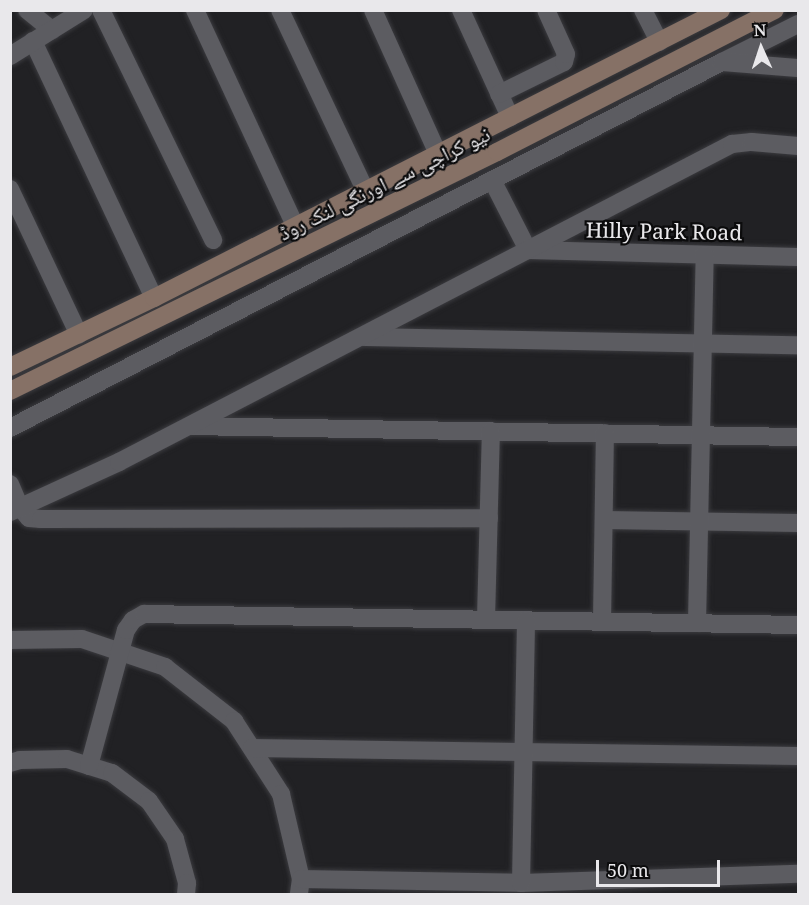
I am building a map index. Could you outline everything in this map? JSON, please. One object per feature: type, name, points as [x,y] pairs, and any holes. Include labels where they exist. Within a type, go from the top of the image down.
[{"type":"street","points":[[27,10],[52,30]]},
{"type":"street","points":[[10,56],[84,10]]},
{"type":"street","points":[[101,10],[213,240]]},
{"type":"street","points":[[195,10],[295,225]]},
{"type":"street","points":[[280,10],[365,190]]},
{"type":"street","points":[[373,10],[438,154]]},
{"type":"street","points":[[461,10],[510,117]]},
{"type":"street","points":[[499,94],[564,62],[566,54],[546,10]]},
{"type":"street","points":[[643,10],[659,42]]},
{"type":"street","name":"نیو کراچی سے اورنگی لنک روڈ","points":[[10,367],[154,298],[722,10]]},
{"type":"street","name":"نیو کراچی سے اورنگی لنک روڈ","points":[[10,391],[285,258],[775,10]]},
{"type":"street","points":[[10,429],[798,24]]},
{"type":"street","points":[[33,41],[154,298]]},
{"type":"street","points":[[722,62],[798,68]]},
{"type":"street","points":[[15,510],[188,426],[732,144],[752,142],[798,146]]},
{"type":"street","points":[[492,180],[528,250]]},
{"type":"street","points":[[10,189],[79,335]]},
{"type":"street","points":[[273,236],[285,258]]},
{"type":"street","name":"Hilly Park Road","points":[[528,250],[798,257]]},
{"type":"street","points":[[697,623],[705,255]]},
{"type":"street","points":[[361,337],[798,345]]},
{"type":"street","points":[[188,426],[798,437]]},
{"type":"street","points":[[486,619],[491,431]]},
{"type":"street","points":[[602,621],[605,434]]},
{"type":"street","points":[[10,484],[15,510],[29,518],[41,519],[489,518]]},
{"type":"street","points":[[604,520],[798,523]]},
{"type":"street","points":[[90,766],[126,630],[133,620],[144,614],[798,625]]},
{"type":"street","points":[[521,883],[526,620]]},
{"type":"street","points":[[10,640],[82,639],[165,667],[234,721],[281,794],[300,886],[425,888],[798,874]]},
{"type":"street","points":[[252,748],[798,756]]},
{"type":"street","points":[[10,763],[20,760],[67,759],[112,774],[149,801],[175,839],[187,884],[186,894]]}]
